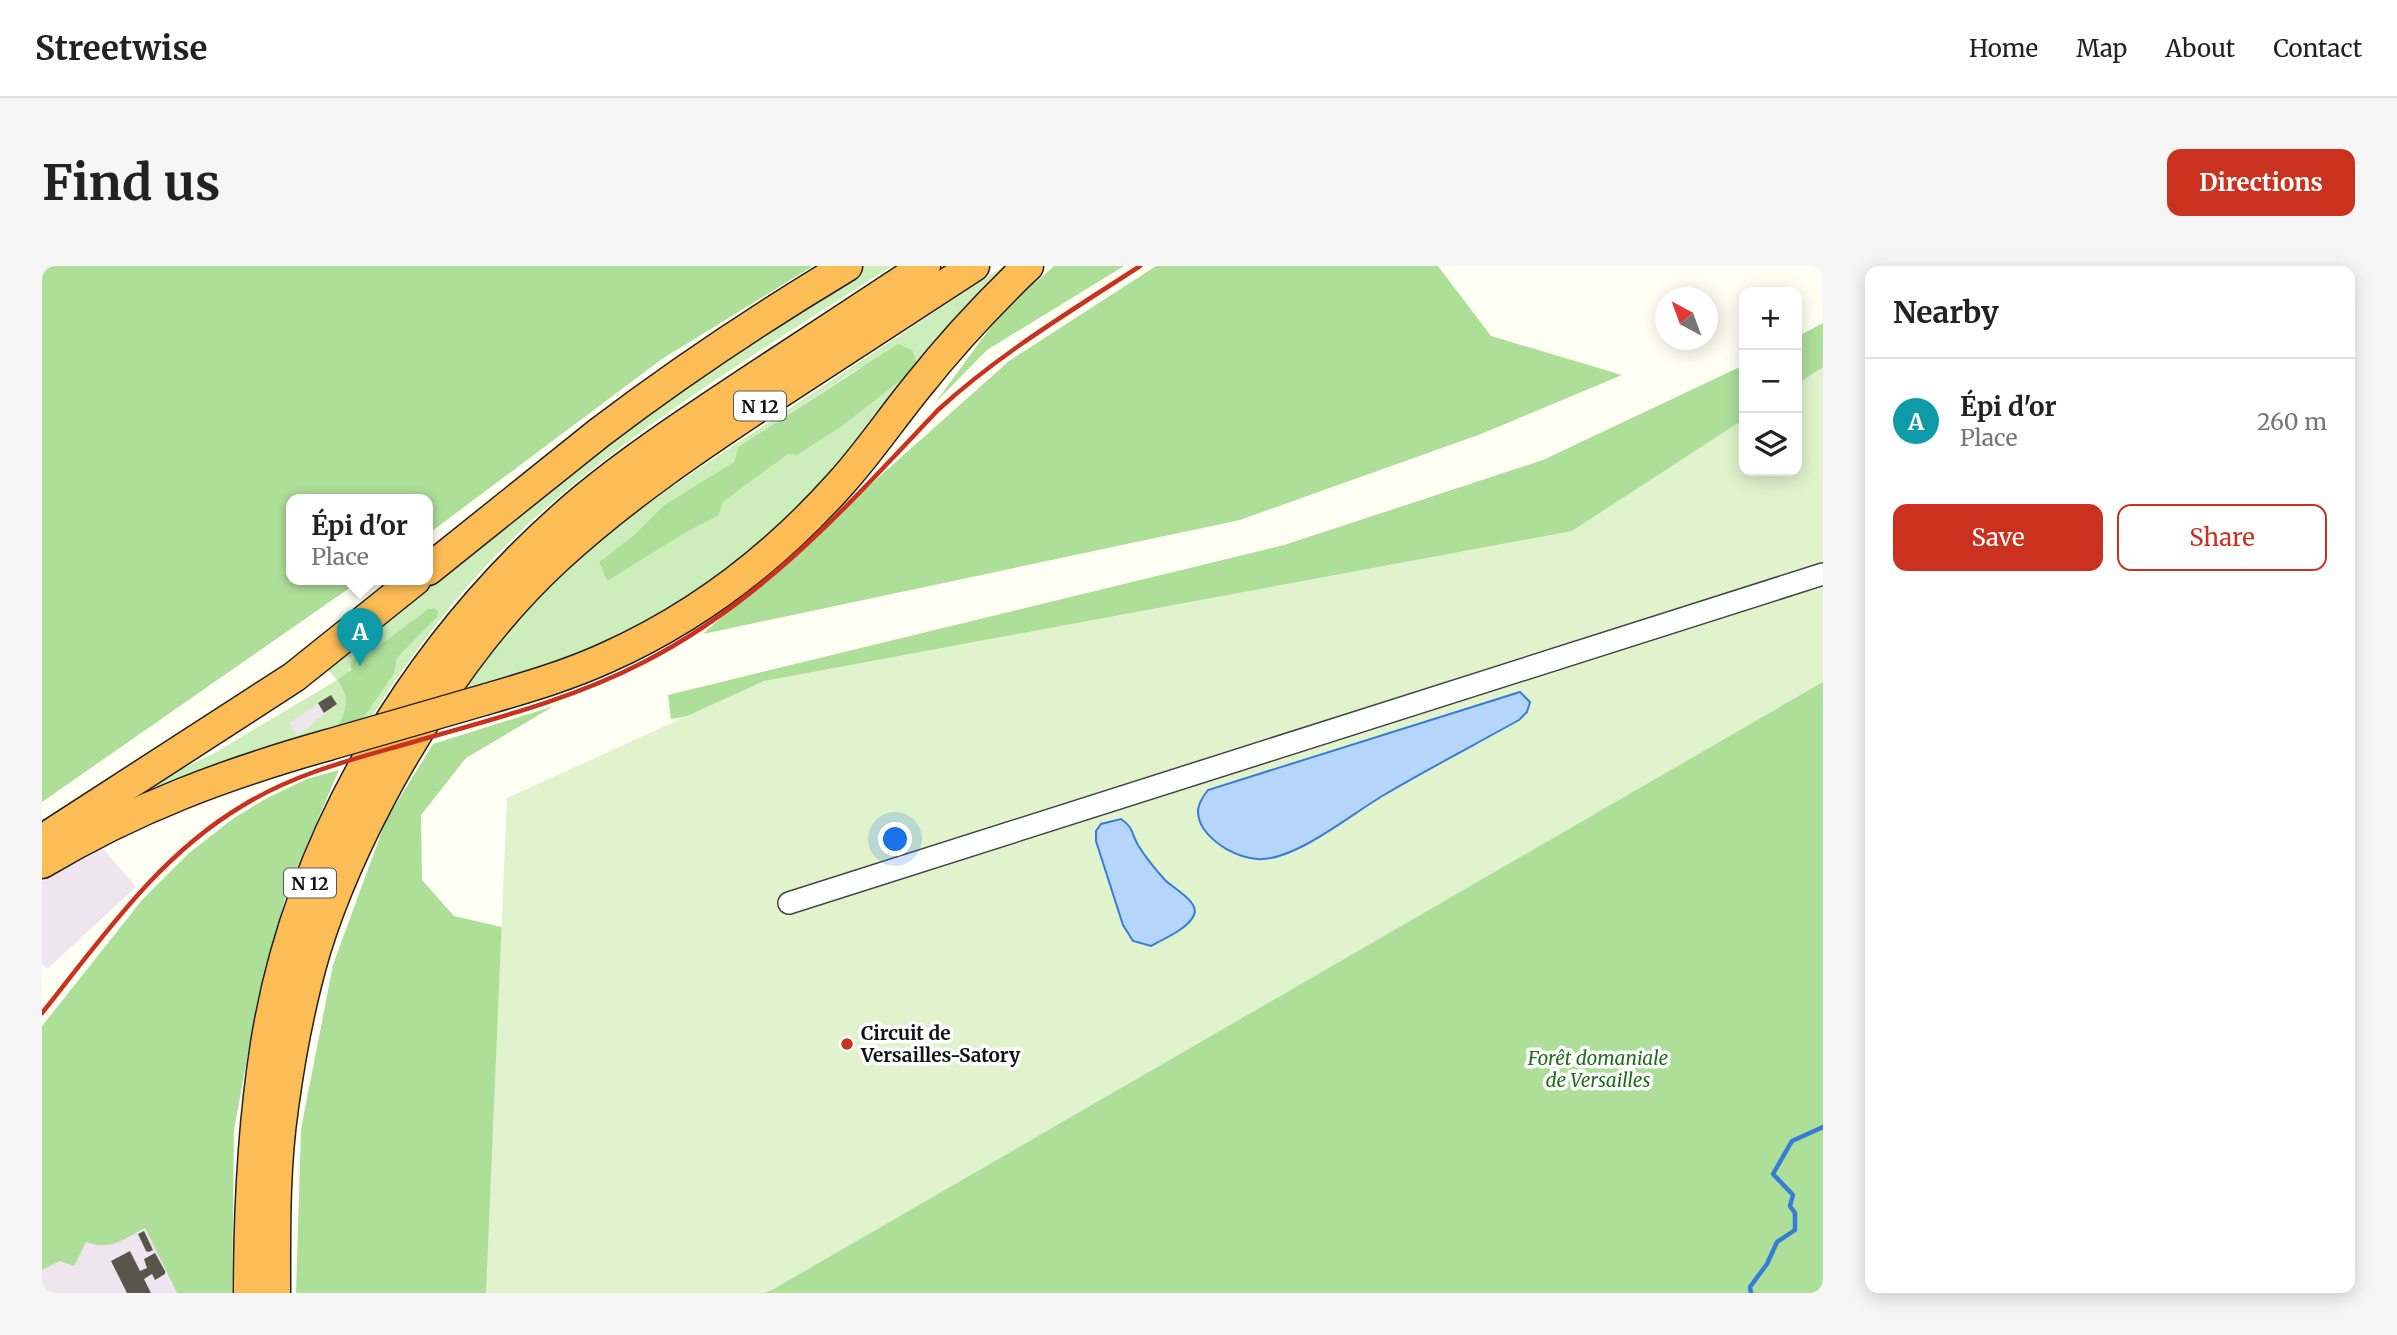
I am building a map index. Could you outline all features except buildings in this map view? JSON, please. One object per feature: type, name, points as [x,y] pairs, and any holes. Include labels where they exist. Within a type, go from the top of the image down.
[{"type":"highway","points":[[433,566],[602,432],[703,360],[847,266]]},
{"type":"highway","name":"N 12","points":[[249,1293],[252,1170],[258,1104],[266,1042],[292,937],[333,829],[362,770],[418,678],[498,580],[538,539],[584,499],[641,454],[925,266]]},
{"type":"highway","name":"N 12","points":[[275,1293],[277,1184],[282,1110],[292,1050],[315,952],[335,893],[359,838],[447,683],[515,600],[556,559],[654,478],[713,436],[974,266]]},
{"type":"highway","points":[[42,863],[112,824],[179,793],[238,771],[567,674],[626,649],[691,612],[751,569],[841,484],[940,358],[1028,266]]},
{"type":"highway","points":[[42,840],[294,677],[409,585]]},
{"type":"street","points":[[789,903],[1823,574]]},
{"type":"shaded area","points":[[331,695],[337,704],[297,736],[288,723]]},
{"type":"shaded area","points":[[102,847],[136,887],[47,969],[42,963],[42,881]]},
{"type":"shaded area","points":[[145,1227],[177,1293],[42,1293],[42,1270],[86,1242],[120,1241]]},
{"type":"green space","points":[[42,266],[813,266],[662,359],[433,530],[433,494],[286,494],[286,585],[354,585],[42,802]]},
{"type":"green space","points":[[864,266],[892,266],[705,387],[615,452],[529,523],[484,568],[443,616],[370,720],[360,723],[394,674],[397,658],[437,617],[435,608],[428,609],[376,648],[364,649],[340,684],[345,697],[345,708],[334,731],[98,819],[177,767],[181,769],[213,754],[337,680],[329,667],[429,585],[433,585],[433,581],[589,453],[784,316]],"holes":[[[331,695],[337,704],[297,735],[289,723]]]},
{"type":"green space","points":[[1004,266],[1008,266],[855,451],[722,581],[591,656],[459,694],[530,607],[583,556],[647,503]],"holes":[[[859,368],[910,372],[842,425],[797,455],[788,454],[723,502],[717,516],[607,581],[599,562],[634,535],[664,505],[734,462],[738,447]]]},
{"type":"green space","points":[[1054,266],[1124,266],[987,350],[935,403],[1001,313]]},
{"type":"green space","points":[[1156,266],[1438,266],[1491,336],[1622,375],[1481,434],[1240,520],[703,634],[1009,361]]},
{"type":"green space","points":[[1823,323],[1823,385],[1802,400],[1802,350],[1802,334]]},
{"type":"green space","points":[[898,344],[912,350],[917,363],[910,373],[842,426],[797,455],[788,454],[723,502],[718,516],[607,581],[599,562],[634,535],[664,505],[734,462],[738,447]]},
{"type":"green space","points":[[1739,367],[1739,447],[1484,579],[671,719],[668,695],[1284,545],[1543,460]]},
{"type":"green space","name":"Circuit de Versailles-Satory","points":[[1823,367],[1823,682],[772,1290],[763,1293],[486,1293],[507,798],[764,681],[1572,531],[1739,422],[1739,476],[1802,476],[1802,381]]},
{"type":"green space","points":[[435,608],[438,611],[437,617],[397,658],[394,674],[360,723],[334,731],[345,706],[344,693],[337,680],[351,670],[351,662],[364,649],[376,648],[428,609]]},
{"type":"green space","name":"Forêt domaniale de Versailles","points":[[1823,644],[1823,1293],[296,1293],[301,1129],[333,965],[386,820],[433,744],[554,706],[466,758],[421,815],[422,880],[454,916],[514,930]]},
{"type":"green space","points":[[339,770],[287,891],[257,1004],[234,1130],[232,1293],[177,1293],[145,1228],[110,1244],[86,1242],[74,1266],[60,1261],[42,1270],[42,1026],[142,900],[189,853],[234,818],[267,798],[307,779]]},
{"type":"water","points":[[1520,692],[1530,702],[1527,712],[1519,720],[1401,785],[1322,835],[1288,853],[1257,859],[1241,856],[1214,840],[1200,822],[1198,808],[1208,790]]},
{"type":"water","points":[[1121,819],[1130,828],[1154,868],[1190,900],[1195,910],[1186,925],[1151,946],[1133,941],[1123,925],[1096,841],[1096,831],[1101,824]]},
{"type":"waterway","points":[[1751,1293],[1750,1287],[1767,1264],[1777,1242],[1795,1230],[1795,1213],[1790,1206],[1793,1195],[1773,1174],[1792,1141],[1823,1127]]},
{"type":"railway","points":[[42,1013],[133,900],[184,849],[212,826],[242,806],[296,779],[353,759],[552,701],[614,676],[687,638],[766,581],[802,549],[938,410],[961,390],[1036,334],[1140,266]]},
{"type":"place","name":"Épi d'or","points":[[360,666]]},
{"type":"place","name":"Circuit de Versailles-Satory","points":[[847,1044]]}]
